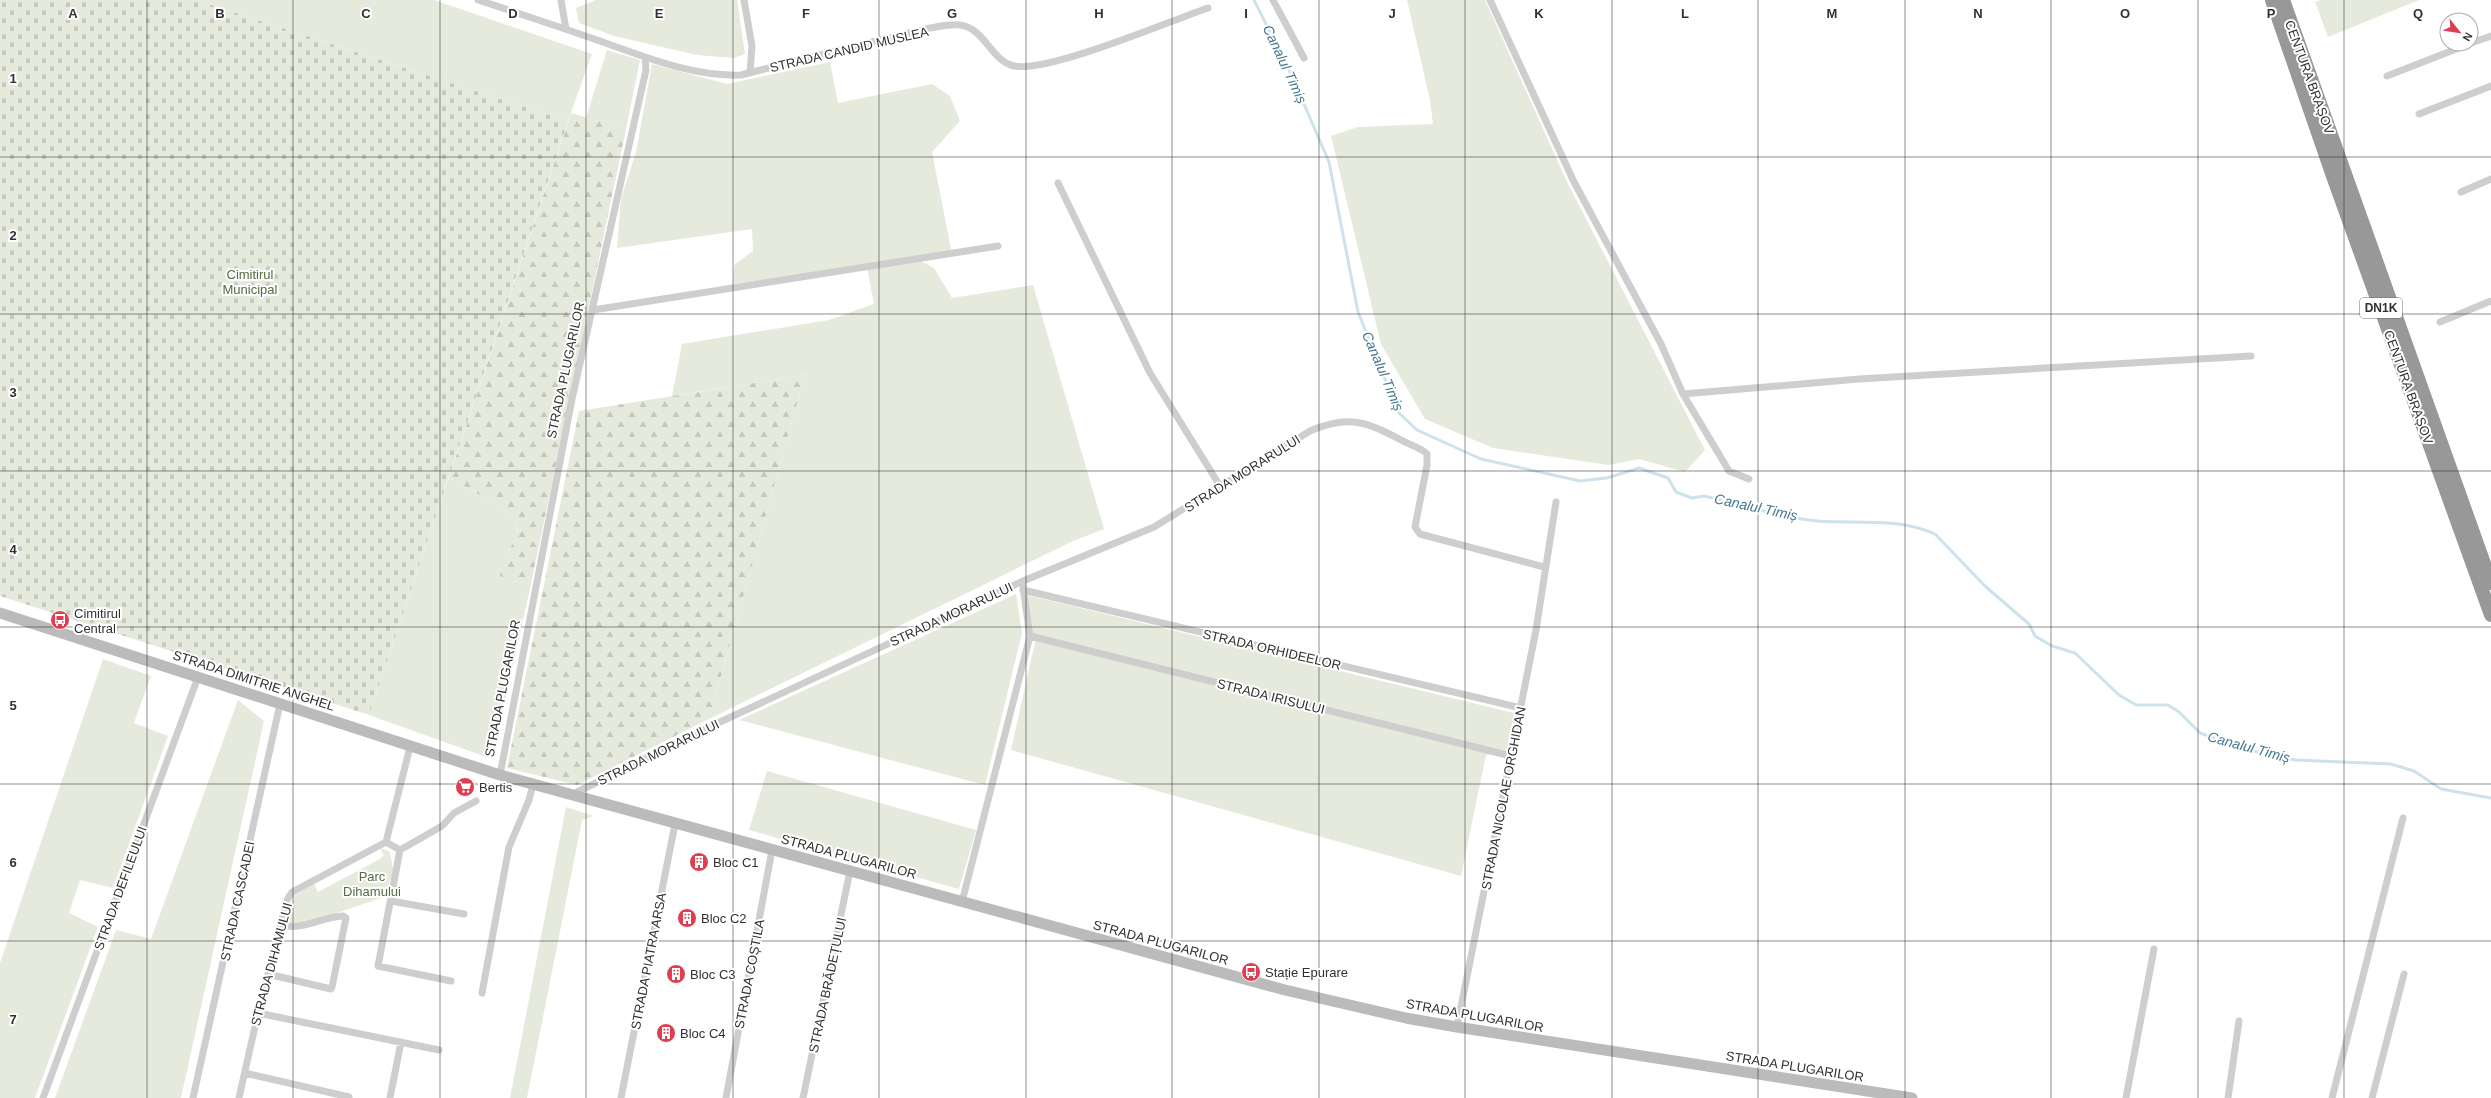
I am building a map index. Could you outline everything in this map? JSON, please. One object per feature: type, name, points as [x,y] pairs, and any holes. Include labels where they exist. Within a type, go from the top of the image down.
[{"type":"highway","name":"CENTURA BRAȘOV","points":[[2272,0],[2334,179],[2491,615]]},
{"type":"highway","name":"CENTURA BRAȘOV","points":[[2283,0],[2491,583]]},
{"type":"street","name":"STRADA CANDID MUSLEA","points":[[478,0],[645,57],[700,72],[722,76],[750,73],[919,31],[960,25],[977,33],[1004,61],[1013,66],[1034,66],[1061,60],[1208,8]]},
{"type":"street","points":[[560,0],[566,29]]},
{"type":"street","points":[[744,0],[752,46],[750,73]]},
{"type":"street","points":[[1273,0],[1304,58]]},
{"type":"street","points":[[1490,0],[1574,182],[1661,344],[1683,394],[1729,471],[1749,479]]},
{"type":"street","points":[[2479,41],[2491,36]]},
{"type":"street","points":[[2387,76],[2449,52]]},
{"type":"street","name":"STRADA PLUGARILOR","points":[[645,57],[647,62],[646,70],[572,399],[500,775],[571,796],[1296,993],[1406,1018],[1457,1027],[1912,1098]]},
{"type":"street","points":[[2419,114],[2491,86]]},
{"type":"street","points":[[2461,192],[2491,179]]},
{"type":"street","points":[[1058,183],[1150,373],[1220,486]]},
{"type":"street","points":[[592,310],[998,246]]},
{"type":"street","points":[[2440,322],[2491,301]]},
{"type":"street","points":[[1683,394],[1859,379],[2251,356]]},
{"type":"street","name":"STRADA MORARULUI","points":[[571,796],[718,723],[1023,580],[1154,527],[1310,431],[1326,424],[1344,420],[1359,421],[1375,426],[1425,452],[1428,459],[1415,527],[1417,531],[1425,536],[1544,567]]},
{"type":"street","name":"STRADA NICOLAE ORGHIDAN","points":[[1457,1027],[1536,630],[1544,567],[1556,502]]},
{"type":"street","points":[[962,902],[1030,636],[1023,590],[1023,580]]},
{"type":"street","name":"STRADA ORHIDEELOR","points":[[1023,590],[1521,708]]},
{"type":"street","name":"STRADA DIMITRIE ANGHEL","points":[[0,613],[500,775]]},
{"type":"street","name":"STRADA IRISULUI","points":[[1030,636],[1511,756]]},
{"type":"street","name":"STRADA DEFILEULUI","points":[[43,1098],[198,677]]},
{"type":"street","name":"STRADA CASCADEI","points":[[193,1098],[280,704]]},
{"type":"street","points":[[400,850],[386,842],[410,747]]},
{"type":"street","points":[[482,993],[509,847],[529,800],[533,785]]},
{"type":"street","points":[[400,850],[442,826],[454,813],[476,801]]},
{"type":"street","points":[[2332,1098],[2403,818]]},
{"type":"street","name":"STRADA PIATRA ARSA","points":[[621,1098],[675,824]]},
{"type":"street","name":"STRADA DIHAMULUI","points":[[239,1098],[258,1013],[287,900],[292,892],[386,842]]},
{"type":"street","points":[[400,850],[391,901],[377,962],[378,966],[451,981]]},
{"type":"street","name":"STRADA COȘTILA","points":[[726,1098],[772,850]]},
{"type":"street","name":"STRADA BRĂDEȚULUI","points":[[803,1098],[850,871]]},
{"type":"street","points":[[391,901],[464,914]]},
{"type":"street","points":[[268,974],[332,988],[346,918],[343,916],[321,919],[297,928],[281,925]]},
{"type":"street","points":[[2126,1098],[2154,949]]},
{"type":"street","points":[[2372,1098],[2404,974]]},
{"type":"street","points":[[258,1013],[439,1050]]},
{"type":"street","points":[[2228,1098],[2239,1021]]},
{"type":"street","points":[[390,1098],[401,1042]]},
{"type":"street","points":[[245,1073],[349,1096]]},
{"type":"green space","name":"Cimitirul Municipal","points":[[0,0],[196,0],[568,121],[369,715],[0,596]]},
{"type":"green space","points":[[196,0],[434,0],[592,54],[568,121]]},
{"type":"green space","points":[[596,0],[737,0],[745,54],[734,58],[697,55],[614,36],[579,23],[576,8]]},
{"type":"green space","points":[[1407,0],[1485,0],[1568,184],[1705,450],[1685,472],[1639,459],[1608,465],[1493,448],[1425,419],[1381,344],[1331,136],[1358,127],[1433,124],[1430,100]]},
{"type":"green space","points":[[2320,0],[2419,0],[2328,37],[2315,2]]},
{"type":"green space","points":[[607,50],[640,60],[626,129],[586,118]]},
{"type":"green space","points":[[830,62],[838,103],[932,84],[950,96],[960,121],[932,152],[952,254],[921,261],[934,268],[952,298],[1033,285],[1104,529],[1073,541],[709,719],[805,375],[672,396],[682,344],[829,320],[874,304],[867,268],[733,284],[734,265],[753,251],[752,229],[617,248],[621,199],[636,152],[652,64],[727,84]]},
{"type":"green space","points":[[571,113],[626,129],[531,584],[513,581],[500,576],[503,560],[516,538],[517,517],[449,477]]},
{"type":"green space","points":[[805,375],[709,719],[577,785],[507,768],[579,411]]},
{"type":"green space","points":[[449,477],[517,517],[516,538],[503,560],[513,581],[531,584],[492,759],[369,715]]},
{"type":"green space","points":[[1016,594],[1022,633],[985,785],[739,720]]},
{"type":"green space","points":[[1027,595],[1514,713],[1507,751],[1486,755],[1461,876],[1011,750],[1035,642]]},
{"type":"green space","points":[[103,659],[151,676],[134,723],[168,736],[113,888],[80,880],[69,913],[98,927],[35,1098],[0,1098],[0,963]]},
{"type":"green space","points":[[238,700],[264,721],[181,1098],[55,1098],[116,930],[151,939]]},
{"type":"green space","points":[[767,771],[976,830],[959,889],[749,830]]},
{"type":"green space","points":[[566,807],[593,816],[582,820],[527,1098],[510,1098]]},
{"type":"green space","name":"Parc Dihamului","points":[[380,848],[390,852],[394,875],[390,880],[387,896],[307,923],[287,924],[294,895],[314,884],[318,892],[380,859],[384,855]]},
{"type":"waterway","name":"Canalul Timiș","points":[[1254,0],[1292,76],[1329,162],[1358,312],[1398,412],[1417,430],[1481,459],[1580,481],[1607,478],[1639,468],[1668,478],[1676,492],[1692,498],[1704,496],[1775,514],[1817,521],[1892,523],[1921,529],[1935,534],[1986,587],[2029,624],[2035,636],[2052,646],[2075,653],[2119,695],[2136,705],[2168,705],[2179,712],[2200,733],[2244,749],[2295,760],[2391,764],[2414,771],[2441,789],[2491,798]]},
{"type":"place","name":"Cimitirul Central","points":[[60,620]]},
{"type":"place","name":"Bertis","points":[[465,787]]},
{"type":"place","name":"Bloc C1","points":[[699,862]]},
{"type":"place","name":"Bloc C2","points":[[687,918]]},
{"type":"place","name":"Stație Epurare","points":[[1251,972]]},
{"type":"place","name":"Bloc C3","points":[[676,974]]},
{"type":"place","name":"Bloc C4","points":[[666,1033]]}]
